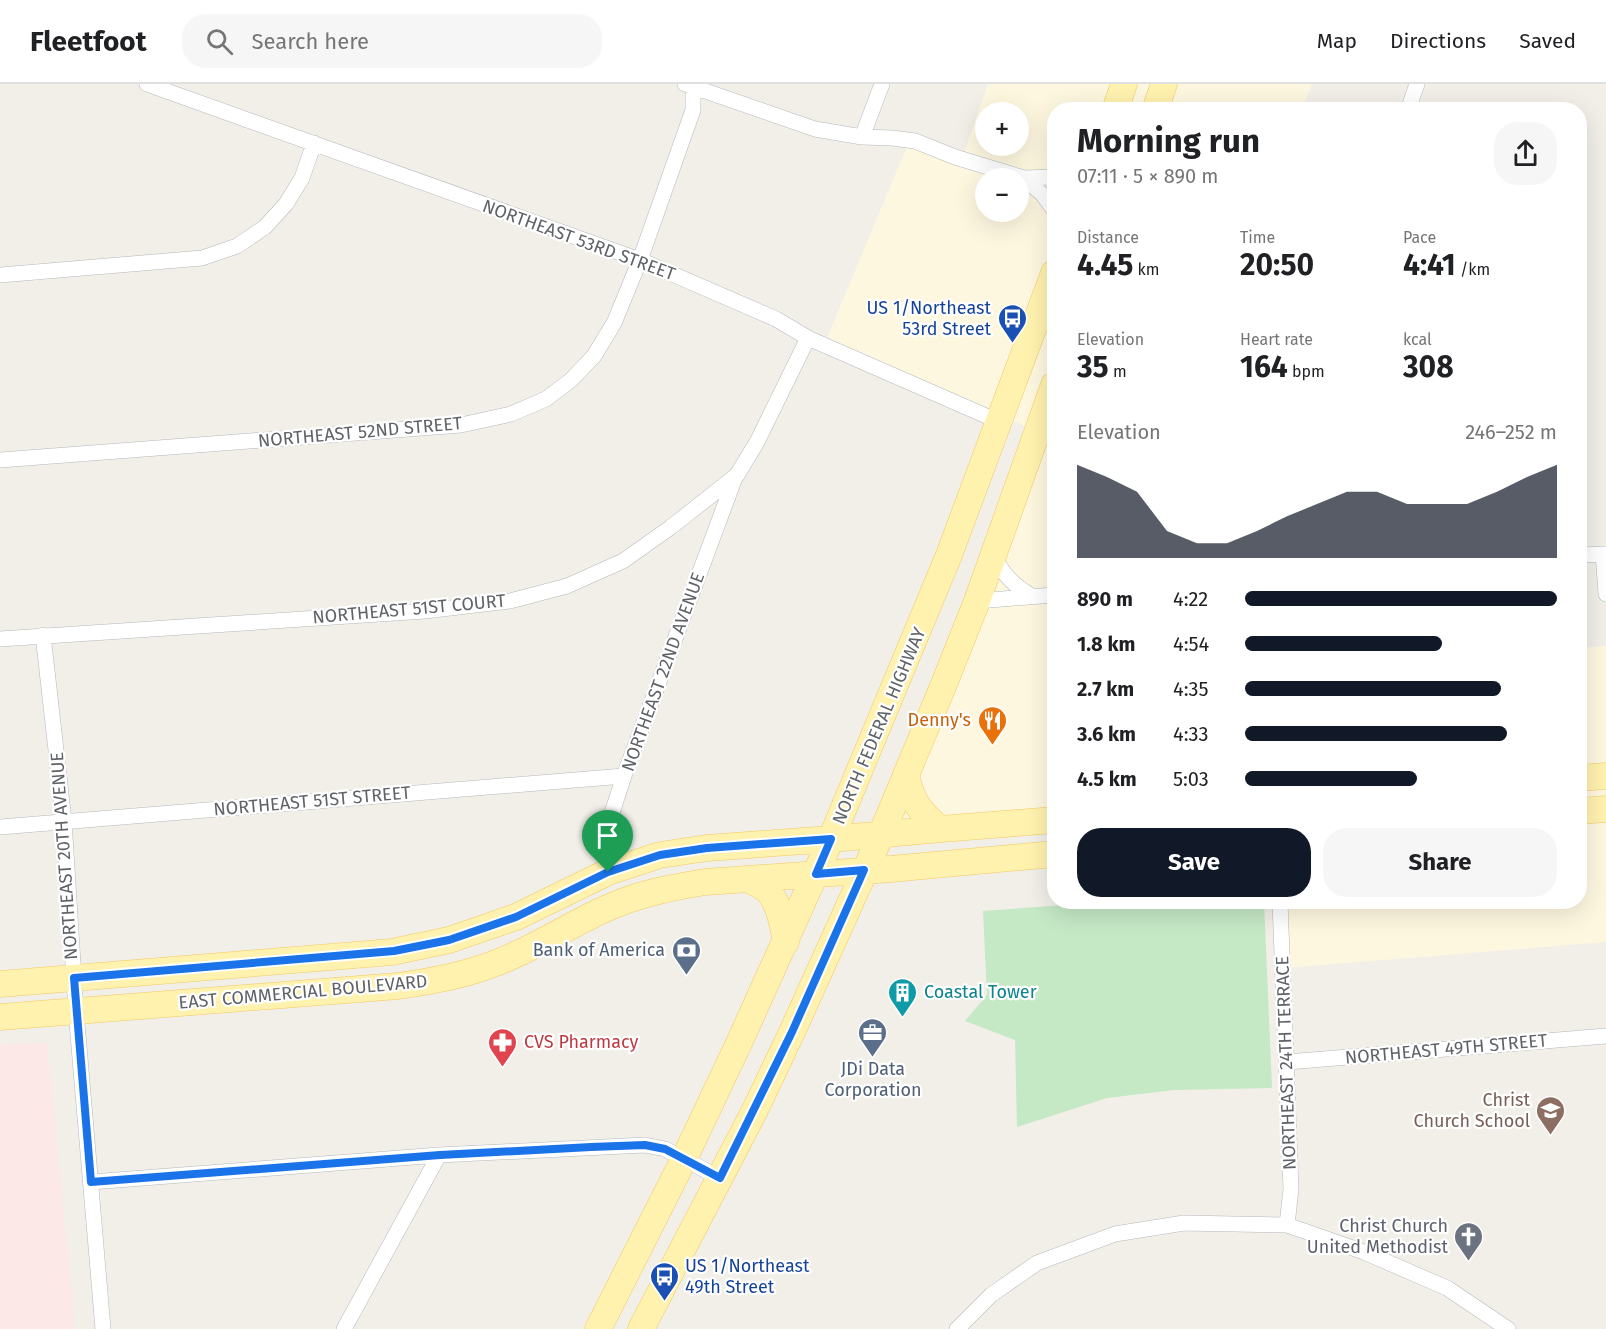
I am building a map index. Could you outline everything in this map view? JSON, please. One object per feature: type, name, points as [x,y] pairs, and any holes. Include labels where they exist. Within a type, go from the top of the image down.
[{"type":"main road","points":[[1117,102],[1124,84]]},
{"type":"main road","points":[[1158,102],[1164,84]]},
{"type":"main road","name":"NORTH FEDERAL HIGHWAY","points":[[598,1329],[684,1159],[816,874],[950,555],[1047,292]]},
{"type":"main road","points":[[641,1329],[720,1178],[792,1032],[881,835],[977,601],[1047,405]]},
{"type":"main road","points":[[906,774],[909,790],[916,804],[926,817],[941,829]]},
{"type":"main road","points":[[1587,777],[1606,776]]},
{"type":"main road","points":[[1587,810],[1606,809]]},
{"type":"main road","name":"EAST COMMERCIAL BOULEVARD","points":[[0,984],[394,951],[449,940],[516,917],[608,872],[660,855],[686,850],[1047,821]]},
{"type":"main road","name":"EAST COMMERCIAL BOULEVARD","points":[[0,1017],[398,986],[433,981],[466,974],[501,961],[613,905],[646,894],[687,885],[1047,855]]},
{"type":"main road","points":[[748,879],[764,888],[775,901],[782,918],[786,942]]},
{"type":"street","name":"NORTHEAST 53RD STREET","points":[[147,84],[640,260],[776,319],[808,338],[1000,422]]},
{"type":"street","points":[[862,137],[882,84]]},
{"type":"street","points":[[1411,102],[1417,84]]},
{"type":"street","points":[[640,260],[693,110],[690,85],[815,129],[862,137],[915,141],[991,168]]},
{"type":"street","points":[[0,275],[202,258],[237,246],[265,228],[286,204],[302,178],[314,143]]},
{"type":"street","points":[[1029,178],[1047,177]]},
{"type":"street","points":[[1029,182],[1047,200]]},
{"type":"street","name":"NORTHEAST 52ND STREET","points":[[0,460],[461,425],[511,414],[546,399],[571,380],[594,356],[614,323],[640,260]]},
{"type":"street","name":"NORTHEAST 51ST COURT","points":[[0,639],[425,611],[510,602],[567,586],[623,561],[671,527],[736,475],[758,442],[808,338]]},
{"type":"street","name":"NORTHEAST 22ND AVENUE","points":[[608,872],[605,849],[608,828],[624,776],[736,475]]},
{"type":"street","points":[[1587,555],[1605,554],[1606,594]]},
{"type":"street","points":[[993,557],[1008,579],[1032,597]]},
{"type":"street","points":[[977,601],[1047,596]]},
{"type":"street","name":"NORTHEAST 20TH AVENUE","points":[[43,635],[64,821],[76,1011],[103,1329]]},
{"type":"street","name":"NORTHEAST 51ST STREET","points":[[0,827],[624,776]]},
{"type":"street","name":"NORTHEAST 24TH TERRACE","points":[[1280,909],[1291,1189],[1287,1225]]},
{"type":"street","name":"NORTHEAST 49TH STREET","points":[[1287,1062],[1606,1036]]},
{"type":"street","points":[[91,1182],[440,1155],[645,1145],[665,1149],[720,1178]]},
{"type":"street","points":[[344,1329],[440,1155]]},
{"type":"street","points":[[957,1329],[992,1295],[1036,1264],[1115,1234],[1184,1223],[1287,1225],[1364,1252],[1447,1288],[1508,1329]]},
{"type":"shaded area","points":[[988,84],[1312,84],[1305,102],[1047,102],[1047,821],[879,835],[1038,432],[827,338],[908,144],[960,164],[975,121],[975,156],[1029,156],[1029,102],[982,102]]},
{"type":"shaded area","points":[[1606,646],[1606,942],[1284,968],[1280,909],[1587,909],[1587,647]]},
{"type":"shaded area","points":[[47,1042],[75,1329],[0,1329],[0,1045]]},
{"type":"green space","points":[[1047,906],[1047,909],[1264,909],[1272,1088],[1174,1090],[1107,1098],[1017,1127],[1015,1040],[965,1021],[987,995],[983,911]]},
{"type":"place","name":"US 1/Northeast 53rd Street","points":[[1012,344]]},
{"type":"place","name":"Denny's","points":[[992,746]]},
{"type":"place","name":"Bank of America","points":[[686,976]]},
{"type":"place","name":"Coastal Tower","points":[[903,1018]]},
{"type":"place","name":"JDi Data Corporation","points":[[873,1058]]},
{"type":"place","name":"CVS Pharmacy","points":[[503,1068]]},
{"type":"place","name":"Christ Church School","points":[[1551,1136]]},
{"type":"place","name":"Christ Church United Methodist","points":[[1469,1262]]},
{"type":"place","name":"US 1/Northeast 49th Street","points":[[664,1302]]},
{"type":"route","points":[[831,839],[816,874],[864,870],[792,1032],[720,1178],[665,1149],[645,1145],[440,1155],[91,1182],[74,978],[394,951],[449,940],[516,917],[608,872],[660,855],[686,850],[831,839]]}]
